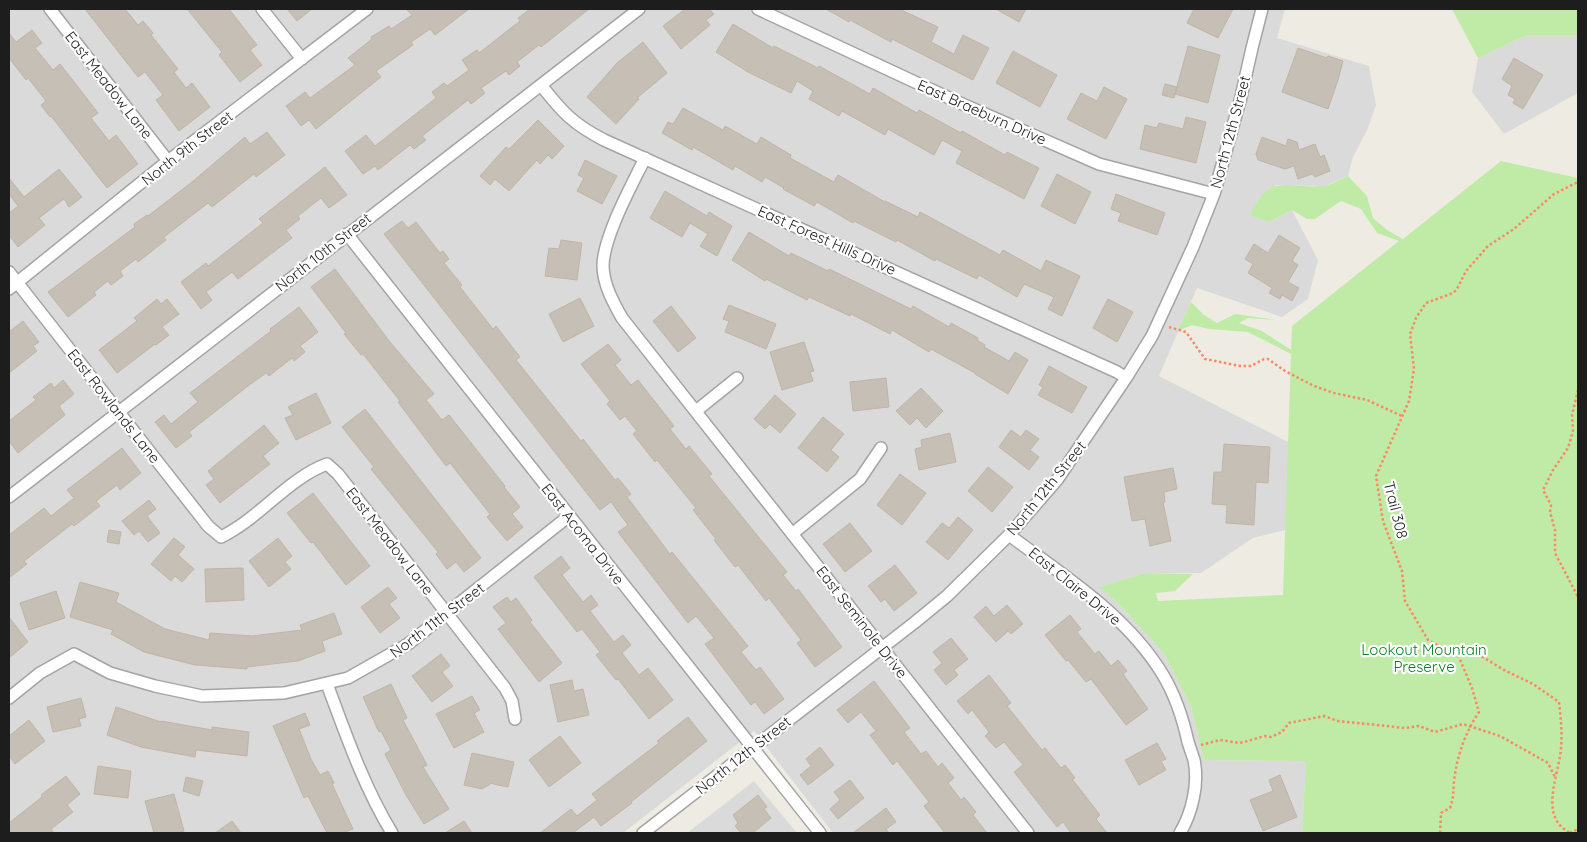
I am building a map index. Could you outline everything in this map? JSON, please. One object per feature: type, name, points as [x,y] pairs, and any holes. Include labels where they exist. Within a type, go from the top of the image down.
[{"type":"street","name":"East Meadow Lane","points":[[50,9],[168,161]]},
{"type":"street","points":[[262,9],[302,59]]},
{"type":"street","name":"North 9th Street","points":[[13,286],[168,161],[367,9]]},
{"type":"street","name":"North 10th Street","points":[[9,497],[639,9]]},
{"type":"street","name":"East Braeburn Drive","points":[[758,9],[960,103],[1099,164],[1214,194]]},
{"type":"street","name":"North 12th Street","points":[[643,833],[947,596],[1010,535],[1057,480],[1152,336],[1193,246],[1214,194],[1241,97],[1262,9]]},
{"type":"street","name":"East Forest Hills Drive","points":[[541,85],[564,113],[580,127],[604,140],[1117,372],[1126,378]]},
{"type":"street","name":"East Seminole Drive","points":[[645,158],[610,232],[603,265],[606,284],[622,318],[1028,833]]},
{"type":"street","name":"East Acoma Drive","points":[[347,234],[820,833]]},
{"type":"street","name":"East Rowlands Lane","points":[[9,272],[13,286],[119,413],[208,526],[221,537],[237,529],[311,470],[327,464]]},
{"type":"street","points":[[696,411],[737,378]]},
{"type":"street","points":[[792,534],[860,479],[881,448]]},
{"type":"street","name":"East Meadow Lane","points":[[327,464],[338,474],[505,688],[512,701],[515,719]]},
{"type":"street","name":"North 11th Street","points":[[9,698],[40,674],[74,654],[110,674],[202,696],[284,693],[348,678],[408,644],[569,516]]},
{"type":"street","name":"East Claire Drive","points":[[1010,535],[1082,589],[1122,623],[1144,648],[1162,674],[1172,693],[1194,761],[1195,780],[1191,807],[1180,833]]},
{"type":"street","points":[[327,684],[352,751],[392,833]]},
{"type":"path","name":"Trail 308","points":[[1440,833],[1441,814],[1450,808],[1455,796],[1454,782],[1461,749],[1470,726],[1479,712],[1472,688],[1459,657],[1428,640],[1405,601],[1402,571],[1384,522],[1376,476],[1408,401],[1414,369],[1410,334],[1416,318],[1426,303],[1452,294],[1457,289],[1466,271],[1488,246],[1514,229],[1554,194],[1578,182]]},
{"type":"path","points":[[1170,327],[1186,332],[1205,359],[1240,366],[1251,366],[1264,359],[1268,359],[1285,371],[1314,386],[1334,393],[1367,400],[1402,416]]},
{"type":"path","points":[[1578,390],[1572,415],[1573,431],[1568,448],[1553,470],[1543,490],[1550,505],[1555,530],[1555,553],[1578,597]]},
{"type":"path","points":[[1451,653],[1457,652],[1481,656],[1504,670],[1534,684],[1559,702],[1562,726],[1560,756],[1552,790],[1553,816],[1564,830],[1571,833],[1578,829]]},
{"type":"path","points":[[1190,747],[1220,740],[1240,743],[1265,736],[1271,737],[1282,732],[1289,723],[1324,716],[1338,721],[1405,728],[1419,726],[1435,732],[1462,724],[1500,736],[1548,763],[1555,777]]},
{"type":"shaded area","points":[[9,9],[1285,9],[1277,38],[1369,66],[1376,105],[1368,128],[1353,157],[1348,176],[1325,186],[1276,185],[1250,214],[1269,222],[1292,210],[1318,260],[1308,299],[1282,317],[1197,288],[1159,376],[1288,442],[1293,463],[1293,528],[1253,538],[1201,573],[1145,573],[1100,587],[1118,603],[1163,652],[1191,707],[1204,760],[1306,761],[1302,833],[833,833],[754,731],[623,833],[9,833]]},
{"type":"shaded area","points":[[1527,35],[1578,35],[1578,93],[1504,134],[1472,92],[1478,58]]},
{"type":"shaded area","points":[[754,781],[797,833],[687,833]]},
{"type":"green space","points":[[1452,9],[1578,9],[1578,35],[1527,35],[1478,58]]},
{"type":"green space","name":"Lookout Mountain Preserve","points":[[1501,161],[1578,178],[1578,833],[1302,833],[1306,761],[1204,760],[1191,707],[1163,652],[1118,603],[1099,587],[1145,573],[1193,574],[1175,591],[1156,593],[1158,601],[1283,595],[1291,354],[1248,332],[1209,329],[1192,325],[1178,331],[1191,302],[1204,315],[1217,323],[1235,314],[1277,320],[1248,318],[1239,323],[1262,331],[1291,350],[1292,326],[1399,241],[1377,233],[1361,209],[1341,201],[1315,219],[1307,219],[1292,210],[1269,222],[1250,215],[1264,193],[1280,185],[1323,186],[1348,176],[1367,196],[1373,218],[1387,230],[1403,239]]},
{"type":"building","points":[[85,9],[125,9],[138,25],[143,21],[153,33],[151,35],[178,69],[174,72],[186,88],[192,83],[210,107],[179,131],[156,100],[163,95],[145,72],[138,77]]},
{"type":"building","points":[[187,9],[229,9],[257,45],[250,50],[262,65],[240,82],[219,55],[222,52]]},
{"type":"building","points":[[287,9],[312,9],[297,21]]},
{"type":"building","points":[[406,9],[469,9],[435,35],[430,29],[411,42],[413,45],[376,71],[381,77],[316,129],[309,120],[301,126],[286,106],[305,92],[310,98],[355,65],[348,58],[372,39],[371,37],[389,26],[391,29],[412,15]]},
{"type":"building","points":[[530,9],[589,9],[541,47],[539,45],[517,62],[520,66],[509,75],[506,71],[481,88],[485,93],[471,104],[468,100],[422,136],[426,140],[414,149],[410,145],[378,170],[375,166],[363,174],[345,151],[366,135],[375,146],[436,98],[432,92],[444,83],[447,86],[469,70],[462,60],[477,50],[479,53],[520,21],[518,18]]},
{"type":"building","points":[[685,9],[709,9],[714,14],[706,20],[710,25],[681,49],[663,26]]},
{"type":"building","points":[[826,9],[899,9],[938,27],[931,42],[954,54],[963,35],[989,48],[973,80],[892,39],[891,42],[850,20],[849,22]]},
{"type":"building","points":[[996,9],[1026,9],[1019,22]]},
{"type":"building","points":[[1194,9],[1233,9],[1218,38],[1187,23]]},
{"type":"building","points":[[733,24],[773,48],[774,46],[818,68],[819,66],[870,94],[873,88],[917,113],[919,110],[1005,155],[1007,152],[1039,168],[1024,199],[956,163],[962,151],[942,140],[934,155],[888,129],[885,135],[842,111],[839,116],[809,99],[813,91],[797,81],[791,93],[748,72],[716,52]]},
{"type":"building","points":[[32,30],[42,43],[35,48],[53,70],[60,64],[98,113],[91,118],[109,141],[116,135],[138,164],[107,188],[41,105],[46,101],[9,58],[9,33],[16,42]]},
{"type":"building","points":[[643,42],[667,73],[637,98],[639,99],[616,124],[587,97],[617,63]]},
{"type":"building","points":[[1188,46],[1220,55],[1208,103],[1175,94]]},
{"type":"building","points":[[1298,48],[1327,58],[1328,56],[1343,61],[1328,109],[1282,92]]},
{"type":"building","points":[[1013,51],[1057,75],[1040,107],[996,83]]},
{"type":"building","points":[[1514,58],[1543,75],[1523,109],[1513,103],[1515,99],[1508,95],[1512,86],[1502,79]]},
{"type":"building","points":[[1165,84],[1177,87],[1174,98],[1162,95]]},
{"type":"building","points":[[1104,87],[1127,99],[1106,139],[1067,119],[1081,93],[1097,101]]},
{"type":"building","points":[[683,108],[723,130],[725,126],[757,144],[761,137],[791,155],[790,158],[834,182],[838,175],[885,202],[918,217],[920,212],[1000,255],[1003,250],[1041,271],[1046,260],[1080,276],[1062,316],[1048,309],[1054,297],[1024,284],[1017,297],[979,275],[977,279],[936,259],[935,261],[897,240],[896,242],[854,221],[853,223],[817,202],[814,206],[765,177],[762,182],[735,166],[733,170],[693,147],[692,150],[662,133],[668,122],[673,124]]},
{"type":"building","points":[[1186,117],[1206,122],[1196,163],[1140,149],[1145,125],[1157,128],[1159,123],[1183,129]]},
{"type":"building","points":[[538,120],[564,146],[552,159],[548,155],[540,164],[537,160],[509,191],[495,179],[490,185],[480,176],[506,147],[509,149]]},
{"type":"building","points":[[267,132],[285,155],[256,177],[254,174],[212,207],[208,203],[164,237],[166,240],[138,262],[136,259],[120,271],[123,276],[111,285],[108,281],[94,292],[96,295],[68,317],[48,292],[135,227],[134,224],[148,216],[192,182],[245,137],[250,144]]},
{"type":"building","points":[[1262,137],[1286,146],[1288,139],[1297,142],[1299,150],[1315,144],[1320,157],[1324,155],[1330,171],[1315,177],[1312,174],[1298,179],[1294,166],[1285,169],[1258,160],[1256,154]]},
{"type":"building","points":[[585,160],[617,176],[602,204],[577,191],[584,178],[578,175]]},
{"type":"building","points":[[325,167],[347,195],[329,208],[321,198],[298,216],[300,219],[286,230],[292,238],[238,279],[232,272],[206,292],[212,300],[201,309],[181,282],[206,263],[208,266],[263,223],[259,219]]},
{"type":"building","points":[[59,169],[82,197],[69,207],[64,199],[39,218],[45,225],[18,247],[9,235],[9,213],[18,206],[9,194],[9,178],[24,197]]},
{"type":"building","points":[[1057,174],[1091,192],[1075,224],[1041,206]]},
{"type":"building","points":[[665,191],[707,216],[709,212],[732,226],[717,256],[700,246],[708,234],[690,223],[682,237],[650,218]]},
{"type":"building","points":[[1116,194],[1165,213],[1157,235],[1118,221],[1121,213],[1111,209]]},
{"type":"building","points":[[402,221],[408,228],[416,222],[440,253],[443,251],[449,259],[444,263],[462,285],[460,287],[493,329],[496,326],[520,357],[516,360],[581,441],[583,439],[615,480],[618,478],[631,494],[627,497],[670,554],[672,552],[748,646],[741,652],[756,670],[760,667],[784,699],[764,714],[755,702],[751,705],[705,644],[714,638],[696,616],[688,623],[618,532],[628,525],[611,502],[600,510],[384,234]]},
{"type":"building","points":[[749,232],[789,256],[791,253],[828,271],[829,269],[911,309],[913,306],[949,327],[951,323],[978,338],[977,340],[985,345],[984,347],[1009,361],[1015,352],[1028,360],[1008,394],[975,373],[931,349],[929,352],[892,330],[890,334],[851,314],[850,316],[809,297],[807,300],[766,279],[765,281],[732,260]]},
{"type":"building","points":[[1279,235],[1300,248],[1292,261],[1298,265],[1288,282],[1299,288],[1292,301],[1282,295],[1280,299],[1269,293],[1272,288],[1248,273],[1253,264],[1245,259],[1254,244],[1268,253]]},
{"type":"building","points":[[561,240],[582,243],[577,280],[545,276],[549,248],[559,249]]},
{"type":"building","points":[[335,269],[390,342],[434,394],[426,400],[442,420],[449,415],[520,507],[512,514],[523,527],[507,541],[487,517],[490,514],[450,463],[446,466],[398,402],[400,401],[363,354],[361,355],[344,334],[346,333],[311,287]]},
{"type":"building","points":[[580,298],[594,326],[563,342],[549,314]]},
{"type":"building","points":[[157,299],[161,304],[167,299],[179,314],[162,327],[169,335],[117,373],[99,350],[137,321],[134,318]]},
{"type":"building","points":[[1108,299],[1133,312],[1117,342],[1093,328]]},
{"type":"building","points":[[729,305],[776,324],[766,349],[725,332],[729,321],[723,319]]},
{"type":"building","points":[[671,306],[696,338],[678,352],[653,321]]},
{"type":"building","points":[[299,307],[318,332],[300,346],[305,352],[294,361],[292,358],[269,376],[266,373],[248,386],[189,432],[192,436],[176,448],[155,422],[164,415],[171,424],[198,402],[190,393]]},
{"type":"building","points":[[23,321],[39,342],[33,346],[37,351],[9,373],[9,332]]},
{"type":"building","points":[[804,342],[814,371],[810,372],[813,381],[782,390],[770,352]]},
{"type":"building","points":[[608,344],[621,360],[615,365],[631,385],[638,380],[674,426],[670,429],[686,449],[689,446],[712,474],[709,476],[787,572],[783,575],[796,591],[798,589],[842,647],[815,667],[797,643],[801,640],[769,598],[766,601],[738,565],[735,567],[693,510],[696,508],[633,434],[637,431],[625,416],[620,420],[607,404],[610,401],[581,364]]},
{"type":"building","points":[[1049,366],[1087,387],[1072,413],[1038,395],[1043,387],[1039,385]]},
{"type":"building","points":[[886,378],[889,407],[853,411],[850,382]]},
{"type":"building","points":[[63,380],[74,394],[59,406],[65,415],[18,453],[9,441],[9,421],[36,400],[33,397],[51,383],[54,388]]},
{"type":"building","points":[[921,388],[943,411],[926,428],[917,418],[910,425],[896,411]]},
{"type":"building","points":[[316,393],[331,423],[296,440],[285,418],[293,415],[288,407]]},
{"type":"building","points":[[775,395],[796,414],[780,433],[770,424],[765,429],[754,419]]},
{"type":"building","points":[[365,409],[481,558],[464,572],[456,562],[447,569],[436,554],[438,552],[371,469],[374,467],[342,427]]},
{"type":"building","points":[[823,417],[844,434],[831,450],[839,457],[827,472],[798,448]]},
{"type":"building","points":[[264,425],[279,443],[263,456],[270,464],[220,503],[206,485],[214,479],[208,471]]},
{"type":"building","points":[[1011,430],[1021,437],[1026,430],[1039,439],[1030,450],[1039,457],[1029,470],[999,447]]},
{"type":"building","points":[[950,433],[956,462],[919,470],[915,449],[922,447],[921,440]]},
{"type":"building","points":[[1224,444],[1270,447],[1268,483],[1256,482],[1254,525],[1226,523],[1227,505],[1212,504],[1214,472],[1222,472]]},
{"type":"building","points":[[122,448],[141,473],[120,490],[117,485],[96,501],[100,506],[74,526],[72,524],[24,561],[27,564],[9,578],[9,535],[44,508],[51,516],[74,498],[67,490]]},
{"type":"building","points":[[988,467],[1013,487],[992,512],[968,491]]},
{"type":"building","points":[[1173,468],[1177,489],[1164,492],[1165,502],[1163,502],[1171,541],[1150,546],[1145,519],[1132,521],[1124,477]]},
{"type":"building","points":[[900,474],[926,493],[902,525],[877,505]]},
{"type":"building","points":[[313,493],[370,566],[346,585],[313,542],[311,543],[287,513]]},
{"type":"building","points":[[149,500],[156,509],[147,516],[160,533],[148,542],[139,531],[134,535],[122,521]]},
{"type":"building","points":[[958,517],[973,530],[948,560],[926,542],[942,523],[949,528]]},
{"type":"building","points":[[850,523],[872,551],[845,572],[823,544]]},
{"type":"building","points":[[109,530],[121,532],[119,544],[107,542]]},
{"type":"building","points":[[174,538],[185,547],[178,555],[194,569],[182,582],[175,576],[171,581],[151,564]]},
{"type":"building","points":[[278,538],[292,556],[285,562],[291,569],[269,587],[249,561]]},
{"type":"building","points":[[561,556],[570,568],[562,575],[583,602],[591,595],[598,605],[590,611],[614,642],[623,635],[631,645],[622,653],[639,675],[648,668],[673,700],[649,719],[618,679],[616,680],[596,655],[600,652],[582,629],[577,632],[534,577]]},
{"type":"building","points":[[895,565],[917,593],[894,611],[885,599],[881,602],[868,586]]},
{"type":"building","points":[[243,568],[244,600],[206,602],[205,569]]},
{"type":"building","points":[[80,582],[119,593],[116,602],[165,629],[209,640],[210,633],[252,636],[302,630],[300,625],[334,613],[342,634],[322,641],[325,651],[298,661],[247,667],[247,669],[195,665],[144,652],[111,634],[113,630],[70,617]]},
{"type":"building","points":[[388,587],[397,598],[389,604],[400,618],[380,633],[361,607]]},
{"type":"building","points":[[56,591],[65,618],[29,630],[20,603]]},
{"type":"building","points":[[507,597],[511,602],[516,598],[532,620],[530,622],[562,663],[539,682],[498,629],[506,623],[493,607]]},
{"type":"building","points":[[1007,605],[1023,624],[1011,634],[1008,631],[996,642],[974,617],[986,606],[994,616]]},
{"type":"building","points":[[1070,615],[1081,629],[1077,632],[1095,654],[1099,651],[1111,666],[1118,660],[1127,671],[1123,674],[1148,709],[1126,725],[1091,679],[1086,682],[1045,635]]},
{"type":"building","points":[[9,617],[28,642],[9,658]]},
{"type":"building","points":[[951,638],[968,659],[954,670],[958,675],[946,685],[934,670],[942,663],[933,652]]},
{"type":"building","points":[[441,654],[450,666],[442,672],[453,686],[432,702],[412,676]]},
{"type":"building","points":[[989,675],[1011,703],[1007,706],[1042,750],[1045,748],[1061,768],[1065,765],[1075,778],[1072,779],[1100,815],[1096,819],[1107,833],[1071,833],[1063,822],[1057,827],[1014,772],[1023,765],[1004,742],[996,748],[985,736],[989,732],[972,710],[968,714],[957,701]]},
{"type":"building","points":[[572,680],[574,691],[583,689],[589,715],[558,722],[550,685]]},
{"type":"building","points":[[874,681],[910,728],[904,732],[921,754],[926,751],[938,767],[942,763],[954,778],[948,783],[961,800],[964,797],[976,812],[973,815],[987,833],[945,833],[924,806],[929,802],[897,761],[893,765],[870,735],[876,731],[861,712],[848,723],[837,710]]},
{"type":"building","points":[[391,684],[407,718],[403,720],[427,765],[423,767],[449,809],[424,824],[406,795],[385,754],[391,750],[381,731],[379,732],[363,697]]},
{"type":"building","points":[[472,696],[480,710],[474,713],[484,732],[454,748],[436,714]]},
{"type":"building","points":[[81,698],[86,717],[79,719],[81,726],[53,732],[47,707]]},
{"type":"building","points":[[116,707],[161,722],[212,730],[212,727],[249,732],[247,756],[196,750],[195,757],[141,747],[107,735]]},
{"type":"building","points":[[305,713],[310,725],[299,729],[311,759],[320,775],[328,771],[353,829],[343,833],[327,833],[308,796],[304,798],[273,726]]},
{"type":"building","points":[[688,717],[707,741],[632,803],[601,826],[594,817],[573,833],[540,833],[571,809],[577,816],[597,800],[592,794],[659,743],[657,741]]},
{"type":"building","points":[[29,720],[45,741],[15,764],[9,756],[9,736]]},
{"type":"building","points":[[560,736],[581,763],[549,787],[529,760]]},
{"type":"building","points":[[1157,743],[1166,759],[1161,761],[1166,770],[1139,785],[1125,760]]},
{"type":"building","points":[[820,747],[834,765],[808,785],[800,775],[811,766],[806,759]]},
{"type":"building","points":[[472,753],[514,762],[508,787],[492,783],[482,789],[464,785]]},
{"type":"building","points":[[98,766],[131,771],[128,798],[94,794]]},
{"type":"building","points":[[1280,775],[1297,817],[1263,831],[1250,800],[1273,791],[1269,780]]},
{"type":"building","points":[[66,776],[80,794],[67,805],[73,812],[51,829],[54,833],[12,833],[9,829],[9,823]]},
{"type":"building","points":[[186,777],[203,781],[199,796],[183,791]]},
{"type":"building","points":[[850,780],[864,798],[838,819],[830,809],[840,800],[834,792]]},
{"type":"building","points":[[174,794],[184,831],[154,833],[145,801]]},
{"type":"building","points":[[758,795],[767,807],[764,809],[771,818],[753,833],[741,833],[735,826],[738,823],[733,815]]},
{"type":"building","points":[[886,808],[896,822],[886,829],[889,833],[853,833]]},
{"type":"building","points":[[232,821],[241,833],[215,833]]},
{"type":"building","points":[[464,821],[472,833],[445,833]]}]
